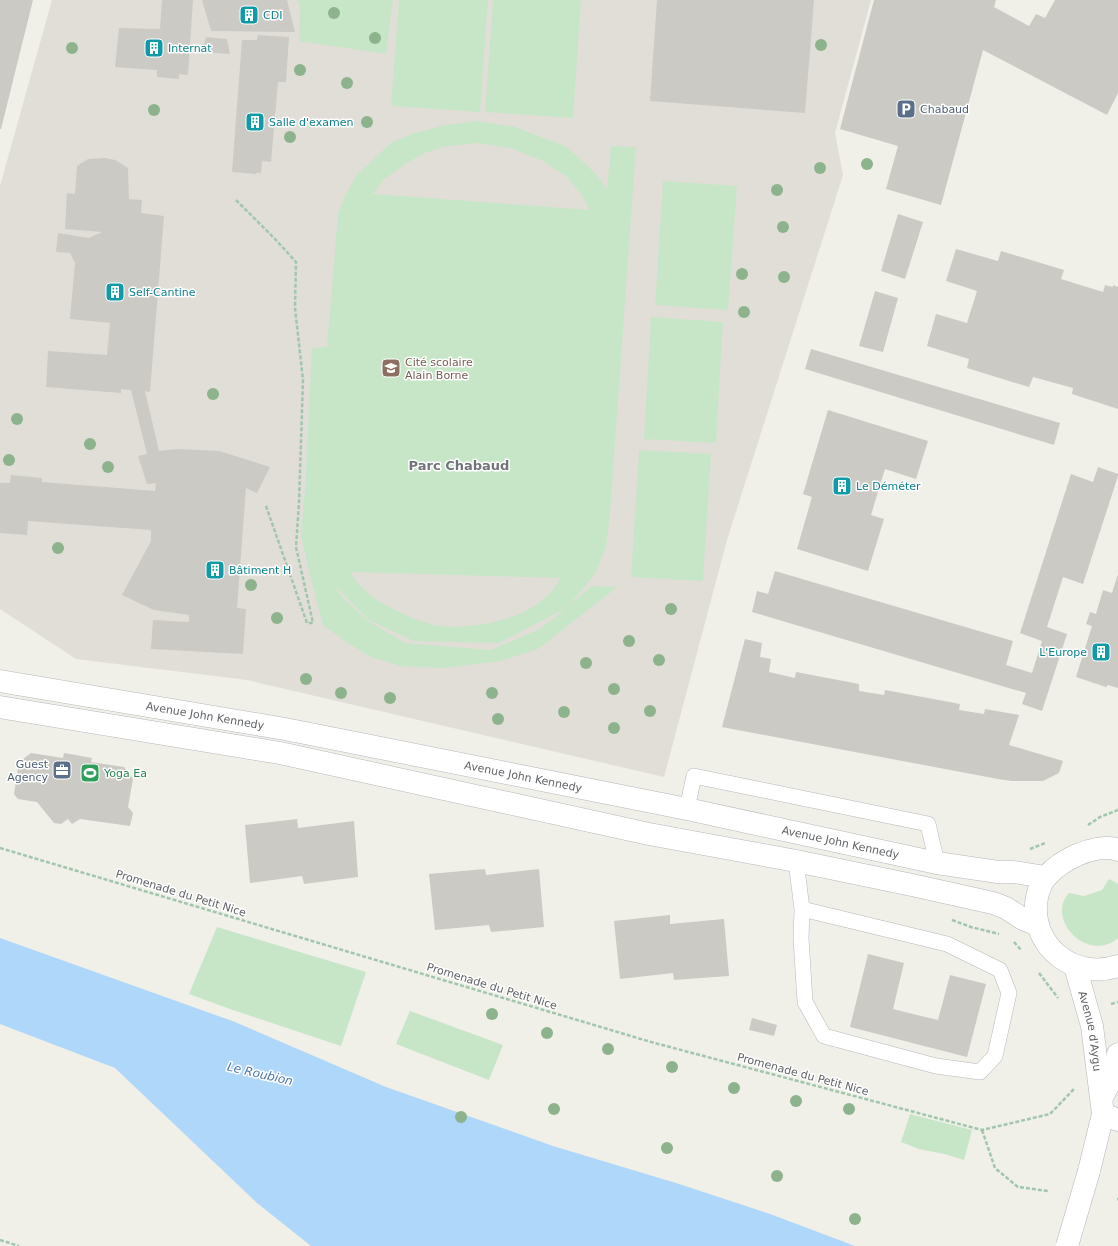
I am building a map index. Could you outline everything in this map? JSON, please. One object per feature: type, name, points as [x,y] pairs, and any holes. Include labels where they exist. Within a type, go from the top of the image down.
[{"type":"main road","name":"Avenue John Kennedy","points":[[0,681],[285,729],[687,809],[937,863],[1046,877]]},
{"type":"main road","points":[[0,707],[280,753],[649,834],[796,861],[993,903],[1006,908],[1023,919],[1038,925]]},
{"type":"main road","points":[[1116,847],[1085,852],[1067,860],[1046,877],[1037,894],[1036,910],[1038,925],[1045,942],[1058,956],[1075,966],[1091,970],[1109,969],[1118,966]]},
{"type":"main road","name":"Avenue d'Aygu","points":[[1075,966],[1092,1026],[1108,1110]]},
{"type":"main road","name":"Avenue d'Aygu","points":[[1067,1246],[1108,1110],[1117,1069],[1118,1054]]},
{"type":"lane","points":[[687,809],[694,776],[928,824],[937,863]]},
{"type":"lane","points":[[796,861],[802,909],[801,938],[805,1002],[824,1036],[936,1066],[980,1072],[995,1056],[1009,993],[1000,970],[947,944],[802,909]]},
{"type":"path","points":[[236,200],[276,239],[296,262],[295,308],[303,380],[296,547],[313,623],[307,623],[266,506]]},
{"type":"path","name":"Promenade du Petit Nice","points":[[0,848],[651,1042],[982,1130]]},
{"type":"path","points":[[1010,939],[1024,954]]},
{"type":"path","points":[[1038,971],[1061,1002]]},
{"type":"path","points":[[1048,1191],[1018,1187],[995,1168],[982,1130],[1050,1114],[1076,1087],[1078,1094]]},
{"type":"path","points":[[0,1240],[19,1246]]},
{"type":"shaded area","name":"Cité scolaire Alain Borne","points":[[52,0],[871,0],[835,133],[843,175],[727,540],[664,777],[247,680],[76,659],[0,609],[0,186]]},
{"type":"green space","points":[[297,0],[393,0],[386,54],[299,41],[300,5]]},
{"type":"green space","points":[[399,0],[488,0],[480,112],[391,106]]},
{"type":"green space","points":[[493,0],[581,0],[573,118],[485,112]]},
{"type":"green space","points":[[477,121],[515,127],[567,147],[595,173],[607,189],[611,146],[636,147],[610,513],[606,547],[595,574],[569,605],[592,586],[617,587],[538,649],[500,661],[445,668],[401,666],[371,657],[346,642],[323,625],[301,535],[305,490],[312,348],[327,347],[338,214],[345,195],[357,175],[392,142],[415,133],[441,126]],"holes":[[[477,143],[510,148],[543,161],[567,177],[581,194],[590,210],[373,194],[382,181],[408,162],[427,152],[444,147]],[[350,572],[560,578],[551,592],[538,603],[523,612],[507,619],[490,623],[455,627],[435,626],[392,609],[372,596],[356,581]],[[333,584],[369,620],[414,641],[499,643],[566,608],[540,629],[491,650],[405,643],[371,623],[344,599]]]},
{"type":"green space","points":[[663,181],[737,186],[728,310],[655,305]]},
{"type":"green space","points":[[651,317],[723,322],[716,443],[644,439]]},
{"type":"green space","points":[[639,450],[711,454],[703,581],[631,577]]},
{"type":"green space","points":[[1109,879],[1118,884],[1118,938],[1106,945],[1094,946],[1083,942],[1073,935],[1066,926],[1062,915],[1063,903],[1069,893],[1084,896],[1102,890]]},
{"type":"green space","points":[[217,927],[366,972],[341,1046],[189,994]]},
{"type":"green space","points":[[410,1011],[503,1045],[489,1080],[396,1044]]},
{"type":"green space","points":[[910,1114],[972,1130],[964,1160],[919,1149],[901,1142]]},
{"type":"water","name":"Le Roubion","points":[[0,938],[235,1022],[386,1087],[553,1146],[676,1183],[770,1214],[855,1246],[311,1246],[257,1203],[115,1068],[0,1024]]},
{"type":"building","points":[[0,0],[33,0],[1,129],[0,129]]},
{"type":"building","name":"Internat","points":[[162,0],[193,0],[188,75],[179,74],[179,79],[157,77],[157,70],[115,67],[119,28],[160,29]]},
{"type":"building","name":"CDI","points":[[202,0],[287,0],[295,32],[211,31]]},
{"type":"building","points":[[657,0],[814,0],[805,113],[650,101]]},
{"type":"building","name":"Chabaud","points":[[874,0],[996,0],[994,7],[1029,26],[1036,14],[1045,18],[1055,0],[1118,0],[1118,93],[1107,115],[983,50],[941,205],[886,189],[898,146],[840,129]]},
{"type":"building","name":"Salle d'examen","points":[[258,35],[289,37],[286,82],[278,82],[271,162],[262,161],[261,173],[232,172],[242,40],[257,40]]},
{"type":"building","points":[[206,37],[227,39],[230,54],[202,52]]},
{"type":"building","points":[[105,158],[115,160],[128,168],[129,199],[142,200],[141,213],[164,216],[150,392],[145,391],[159,451],[179,449],[219,451],[270,467],[257,493],[246,488],[237,608],[246,609],[243,654],[151,649],[153,620],[189,622],[189,615],[154,610],[122,595],[151,541],[151,530],[28,521],[27,535],[0,533],[0,483],[10,483],[11,475],[42,478],[42,482],[155,491],[156,483],[147,484],[138,456],[147,454],[131,390],[121,389],[121,393],[46,387],[48,351],[107,355],[110,323],[70,319],[75,263],[70,253],[56,252],[58,233],[89,238],[102,232],[65,229],[67,193],[75,194],[77,166],[88,159]]},
{"type":"building","points":[[898,214],[923,222],[905,279],[881,271]]},
{"type":"building","points":[[956,249],[998,261],[1001,251],[1064,270],[1061,279],[1103,292],[1105,285],[1113,287],[1113,285],[1118,287],[1118,409],[1072,394],[1073,388],[1033,377],[1029,387],[967,368],[969,359],[927,346],[936,314],[967,323],[977,291],[946,281]]},
{"type":"building","points":[[875,291],[898,298],[883,352],[859,346]]},
{"type":"building","points":[[811,349],[1060,423],[1054,445],[805,369]]},
{"type":"building","name":"Le Déméter","points":[[828,410],[928,441],[916,479],[885,469],[871,515],[884,519],[868,571],[797,549],[812,497],[803,494]]},
{"type":"building","points":[[1098,467],[1118,474],[1118,476],[1083,584],[1063,577],[1047,627],[1067,634],[1042,711],[1022,704],[1026,693],[752,612],[757,591],[768,594],[775,571],[1013,641],[1006,665],[1032,673],[1042,641],[1020,633],[1071,474],[1093,482]]},
{"type":"building","name":"L'Europe","points":[[1118,574],[1118,688],[1108,685],[1106,687],[1076,677],[1092,626],[1086,624],[1090,612],[1096,614],[1103,590],[1112,593]]},
{"type":"building","points":[[745,639],[762,643],[760,657],[771,659],[769,672],[795,678],[796,672],[859,684],[859,691],[884,695],[885,690],[960,704],[959,710],[984,714],[985,709],[1019,715],[1009,745],[1063,761],[1059,773],[1043,781],[1012,781],[722,727]]},
{"type":"building","points":[[31,753],[63,758],[64,753],[92,758],[91,762],[124,767],[133,779],[128,807],[133,813],[130,826],[80,819],[72,824],[68,819],[61,824],[54,823],[37,802],[18,799],[14,794],[19,762]]},
{"type":"building","points":[[297,819],[298,828],[354,821],[358,877],[304,884],[302,876],[250,883],[245,825]]},
{"type":"building","points":[[485,869],[486,875],[539,869],[544,927],[491,932],[489,925],[435,930],[429,874]]},
{"type":"building","points":[[670,915],[670,924],[724,919],[729,976],[674,980],[673,973],[620,979],[614,921]]},
{"type":"building","points":[[868,954],[904,963],[893,1009],[938,1020],[950,975],[986,984],[967,1057],[850,1027]]},
{"type":"building","points":[[752,1018],[777,1025],[774,1036],[749,1030]]},
{"type":"place","name":"CDI","points":[[249,15]]},
{"type":"place","name":"Internat","points":[[154,48]]},
{"type":"place","name":"Chabaud","points":[[906,109]]},
{"type":"place","name":"Salle d'examen","points":[[255,122]]},
{"type":"place","name":"Self-Cantine","points":[[115,292]]},
{"type":"place","name":"Cité scolaire Alain Borne","points":[[391,368]]},
{"type":"place","name":"Le Déméter","points":[[842,486]]},
{"type":"place","name":"Bâtiment H","points":[[215,570]]},
{"type":"place","name":"L'Europe","points":[[1101,652]]},
{"type":"place","name":"Guest Agency","points":[[62,770]]},
{"type":"place","name":"Yoga Ea","points":[[90,773]]},
{"type":"district","name":"Parc Chabaud","points":[[459,465]]}]
